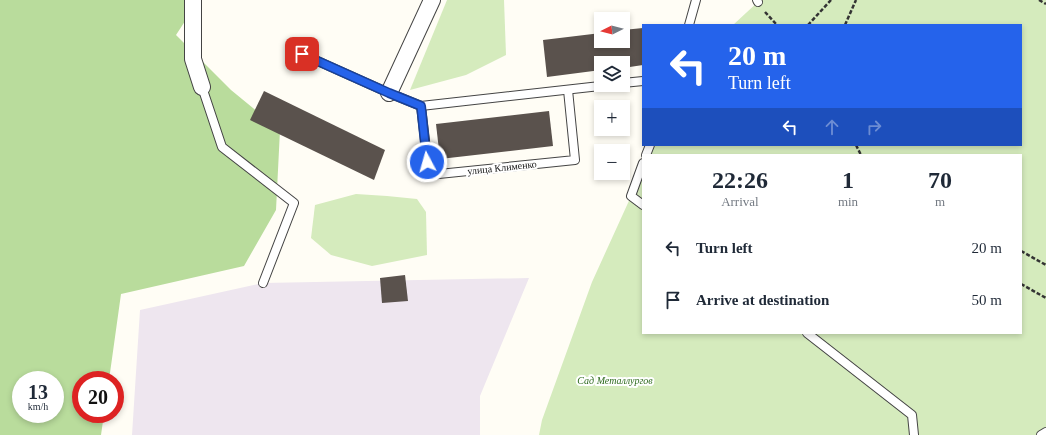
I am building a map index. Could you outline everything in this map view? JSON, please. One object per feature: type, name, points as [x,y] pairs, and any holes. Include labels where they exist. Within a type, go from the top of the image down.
[{"type":"street","points":[[193,0],[193,59],[202,87]]},
{"type":"street","points":[[389,93],[432,0]]},
{"type":"lane","points":[[689,24],[696,0]]},
{"type":"lane","points":[[302,54],[421,106],[594,87]]},
{"type":"lane","points":[[630,82],[642,81]]},
{"type":"lane","points":[[202,87],[222,147],[294,203],[263,283]]},
{"type":"lane","name":"улица Клименко","points":[[421,106],[429,175],[575,160],[568,90]]},
{"type":"lane","points":[[642,166],[631,196],[642,204]]},
{"type":"lane","points":[[808,334],[912,415],[914,435]]},
{"type":"lane","points":[[1041,435],[1046,432]]},
{"type":"path","points":[[809,24],[831,0]]},
{"type":"path","points":[[845,24],[856,0]]},
{"type":"path","points":[[1039,0],[1046,4]]},
{"type":"path","points":[[758,1],[776,24]]},
{"type":"path","points":[[1022,252],[1046,264]]},
{"type":"path","points":[[1022,285],[1046,298]]},
{"type":"shaded area","points":[[529,278],[480,396],[480,435],[132,435],[140,310],[263,283]]},
{"type":"green space","points":[[0,0],[185,0],[191,12],[176,35],[231,90],[280,130],[276,210],[244,266],[121,294],[110,371],[72,371],[72,423],[103,423],[101,435],[0,435]]},
{"type":"green space","points":[[447,0],[504,0],[506,55],[466,75],[410,90]]},
{"type":"green space","name":"Сад Металлургов","points":[[760,0],[1046,0],[1046,435],[539,435],[542,420],[592,282],[642,172],[642,334],[1022,334],[1022,154],[650,154],[654,146],[1022,146],[1022,24],[734,24]]},
{"type":"green space","points":[[356,194],[417,199],[426,212],[427,255],[372,266],[331,255],[311,238],[315,205]]},
{"type":"building","points":[[642,28],[642,65],[630,67],[630,56],[594,56],[594,71],[547,77],[543,40],[594,34],[594,48],[630,48],[630,29]]},
{"type":"building","points":[[264,91],[385,150],[374,180],[250,120]]},
{"type":"building","points":[[549,111],[553,146],[440,159],[436,124]]},
{"type":"building","points":[[405,275],[408,301],[382,303],[380,278]]},
{"type":"route","points":[[302,54],[421,106],[427,162]]}]
